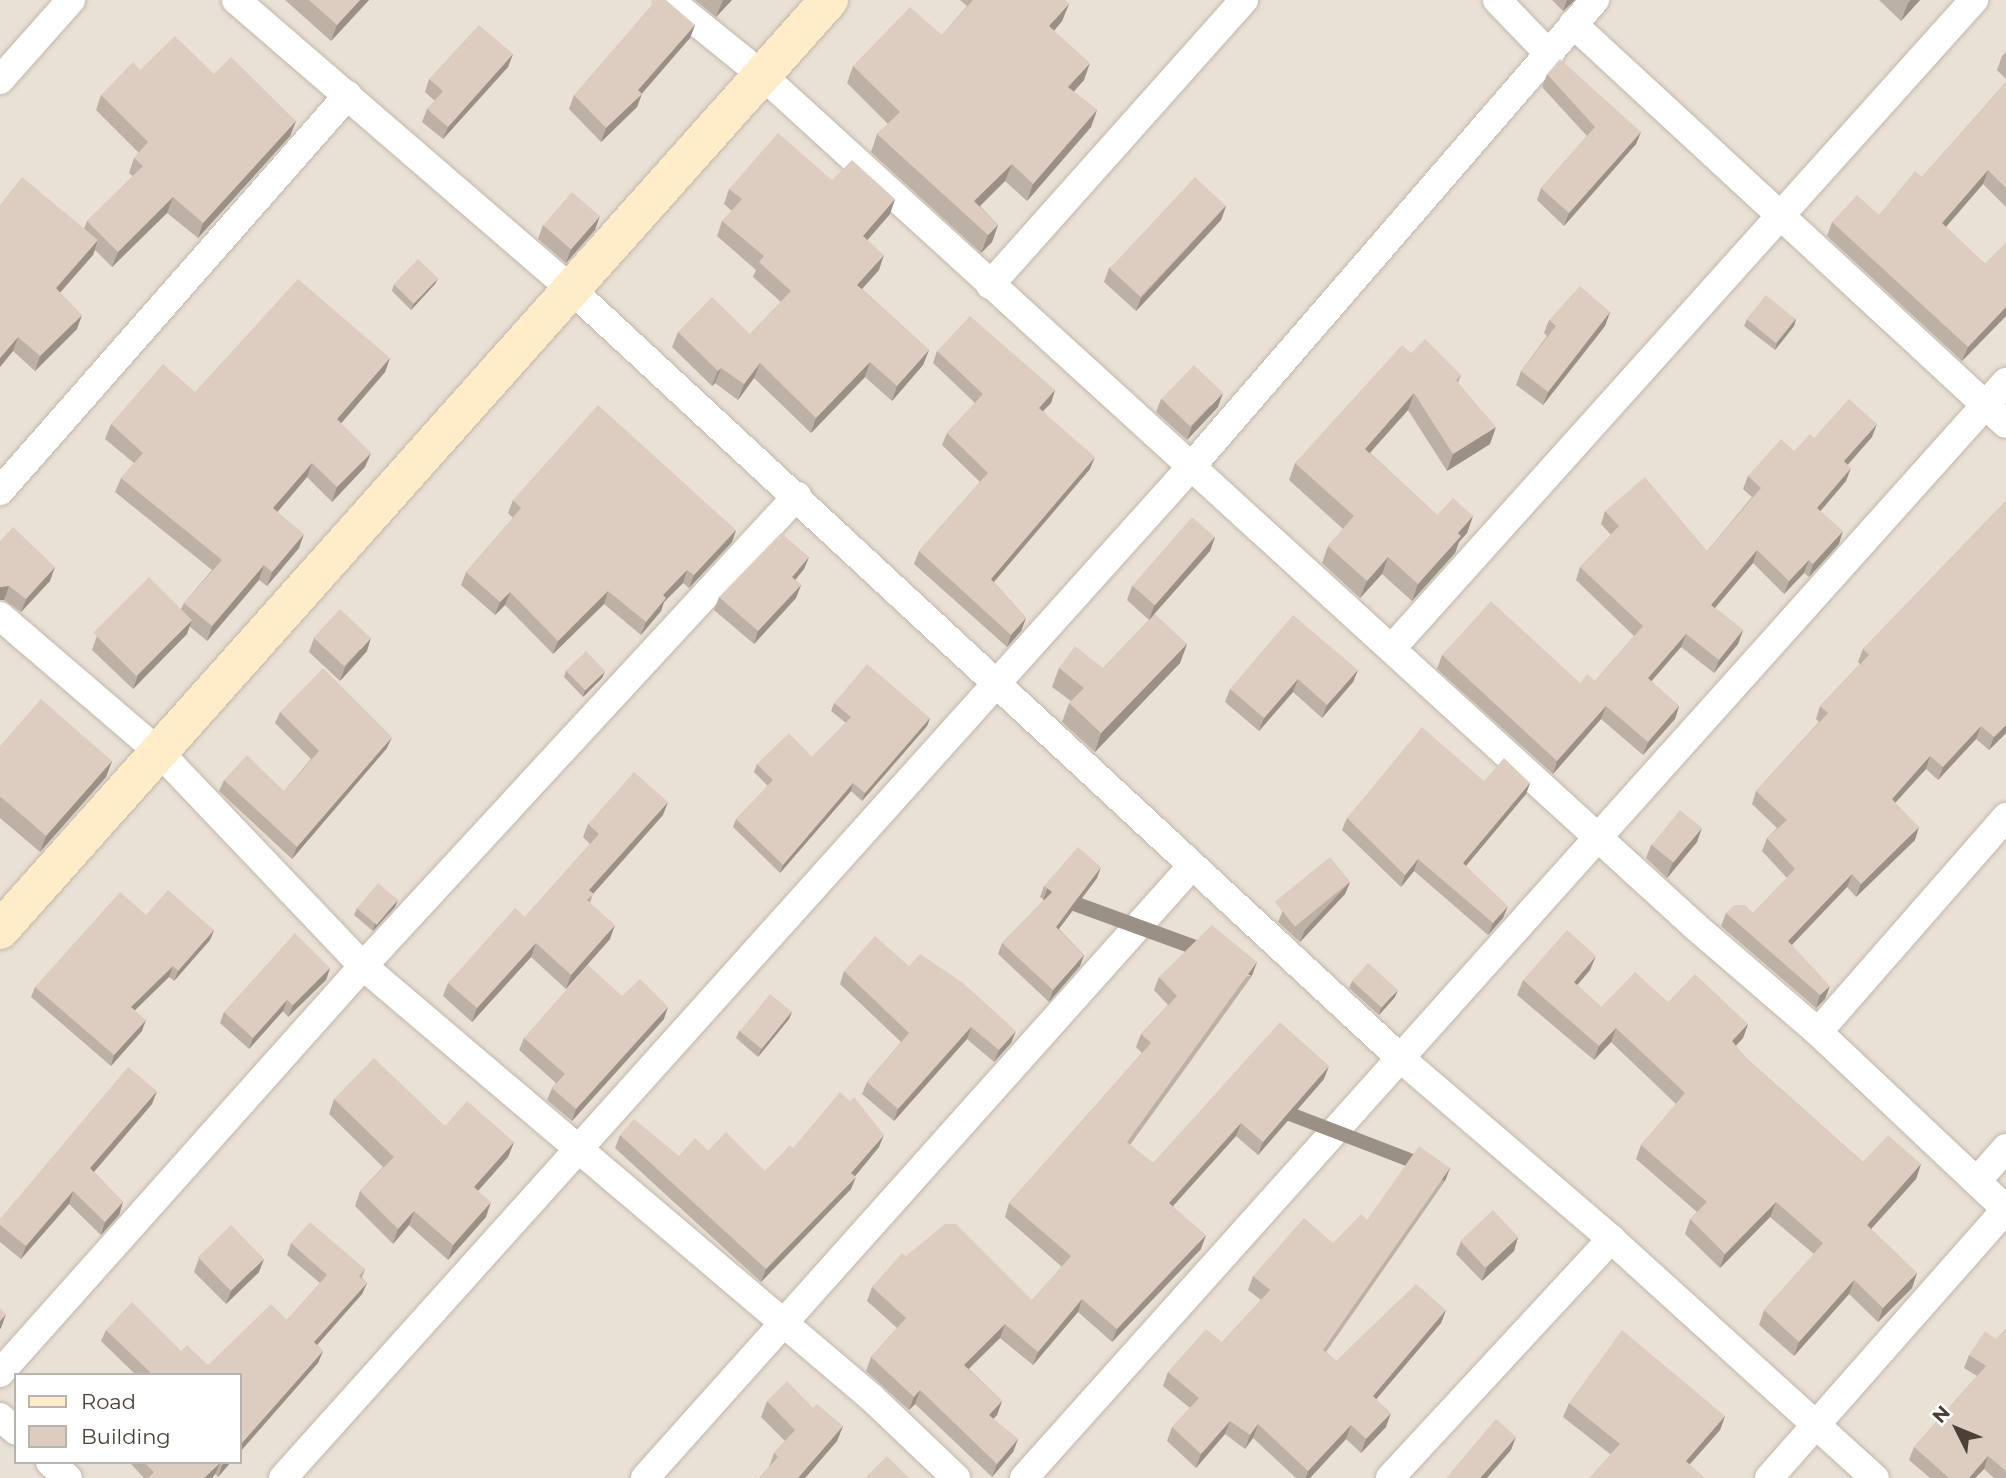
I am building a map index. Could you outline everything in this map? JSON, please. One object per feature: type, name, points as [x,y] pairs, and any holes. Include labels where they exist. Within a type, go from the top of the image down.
[{"type":"street","points":[[0,80],[71,0]]},
{"type":"street","points":[[236,0],[573,291],[797,496],[1191,867],[1280,944],[1399,1057],[1611,1239],[1875,1478]]},
{"type":"street","points":[[669,0],[762,75],[1190,468],[1818,1032],[2006,1209],[1769,1478]]},
{"type":"street","points":[[0,930],[161,754],[829,0]]},
{"type":"street","points":[[990,285],[1244,0]]},
{"type":"street","points":[[1497,0],[1550,55]]},
{"type":"street","points":[[283,1478],[1190,468],[1595,0]]},
{"type":"street","points":[[1393,648],[1974,0]]},
{"type":"street","points":[[1573,24],[1782,213],[1996,415]]},
{"type":"street","points":[[0,491],[348,95]]},
{"type":"street","points":[[1024,1478],[1598,837],[1996,415],[2006,382]]},
{"type":"street","points":[[0,1373],[363,966],[797,496]]},
{"type":"street","points":[[0,616],[161,754],[363,966],[783,1326],[873,1398],[956,1478]]},
{"type":"street","points":[[1818,1032],[2006,817]]},
{"type":"street","points":[[645,1478],[1191,867]]},
{"type":"street","points":[[1977,1181],[2006,1148]]},
{"type":"street","points":[[1390,1478],[1611,1239]]},
{"type":"street","points":[[0,1417],[14,1429]]},
{"type":"street","points":[[52,1464],[68,1478]]},
{"type":"shaded area","points":[[0,0],[2006,0],[2006,1478],[0,1478]]},
{"type":"building","points":[[309,0],[360,0],[337,25]]},
{"type":"building","points":[[656,0],[666,0],[695,25],[638,90],[642,94],[606,128],[574,95]]},
{"type":"building","points":[[973,0],[1065,0],[1069,4],[1049,26],[1090,63],[1068,87],[1097,110],[1033,184],[1012,164],[974,201],[998,225],[988,235],[877,134],[900,112],[853,66],[910,7],[942,35]]},
{"type":"building","points":[[479,25],[513,54],[448,127],[427,109],[443,91],[429,79]]},
{"type":"building","points":[[175,36],[214,74],[231,57],[296,121],[203,223],[173,197],[118,252],[87,221],[143,166],[134,158],[148,142],[101,95],[133,62],[140,70]]},
{"type":"building","points":[[1560,59],[1641,132],[1569,213],[1541,188],[1595,127],[1547,74]]},
{"type":"building","points":[[2006,82],[2006,188],[1988,170],[1942,223],[1985,264],[2006,243],[2006,307],[1968,347],[1832,222],[1857,195],[1879,215],[1915,171],[1922,177]]},
{"type":"building","points":[[778,133],[832,180],[852,160],[895,199],[863,236],[884,255],[857,285],[929,350],[897,386],[870,362],[816,418],[760,363],[744,384],[721,368],[718,371],[678,332],[712,297],[750,334],[791,291],[759,262],[764,256],[722,221],[742,199],[729,189]]},
{"type":"building","points":[[22,177],[98,240],[56,288],[82,315],[40,356],[18,337],[0,358],[0,205]]},
{"type":"building","points":[[1195,177],[1226,206],[1140,297],[1110,268]]},
{"type":"building","points":[[572,192],[600,216],[571,249],[543,225]]},
{"type":"building","points":[[418,259],[438,278],[414,304],[394,284]]},
{"type":"building","points":[[298,279],[390,358],[337,419],[371,453],[337,487],[312,463],[273,508],[304,534],[272,572],[264,565],[212,626],[184,603],[222,560],[121,478],[143,453],[111,424],[163,364],[195,392]]},
{"type":"building","points":[[1580,286],[1610,312],[1548,392],[1521,371],[1556,326],[1549,320]]},
{"type":"building","points":[[1766,295],[1796,319],[1776,343],[1746,319]]},
{"type":"building","points":[[970,316],[1055,390],[1039,408],[1095,457],[991,579],[1026,618],[1011,635],[919,551],[988,473],[947,433],[983,394],[937,351]]},
{"type":"building","points":[[1425,339],[1461,375],[1456,380],[1496,427],[1453,454],[1414,393],[1365,449],[1437,515],[1453,498],[1473,516],[1458,533],[1461,536],[1418,584],[1388,557],[1367,581],[1328,546],[1354,516],[1295,463],[1402,345],[1411,353]]},
{"type":"building","points":[[1194,365],[1223,393],[1190,427],[1161,399]]},
{"type":"building","points":[[1849,399],[1877,424],[1844,461],[1851,468],[1817,508],[1843,531],[1813,564],[1809,560],[1789,581],[1757,550],[1711,605],[1743,630],[1719,660],[1686,634],[1648,678],[1679,706],[1648,742],[1606,706],[1557,761],[1442,655],[1491,601],[1580,683],[1587,674],[1595,681],[1643,626],[1580,567],[1619,526],[1605,511],[1645,477],[1707,551],[1761,488],[1748,476],[1781,439],[1794,451],[1810,434],[1814,438]]},
{"type":"building","points":[[598,405],[736,530],[694,575],[687,570],[663,595],[666,598],[646,622],[608,591],[558,641],[510,592],[500,602],[466,572],[521,508],[513,500]]},
{"type":"building","points":[[2006,501],[2006,725],[1994,737],[1981,726],[1943,767],[1930,756],[1892,799],[1919,827],[1861,884],[1852,874],[1788,941],[1830,986],[1820,995],[1726,913],[1734,905],[1745,905],[1753,913],[1795,869],[1767,838],[1787,820],[1756,791],[1828,713],[1820,706],[1869,655],[1863,649]]},
{"type":"building","points":[[1192,517],[1215,537],[1155,605],[1132,586]]},
{"type":"building","points":[[13,527],[55,567],[26,599],[9,586],[0,587],[0,541]]},
{"type":"building","points":[[781,533],[809,557],[792,577],[801,585],[758,631],[719,597]]},
{"type":"building","points":[[149,577],[192,620],[136,676],[93,633]]},
{"type":"building","points":[[340,609],[371,638],[344,666],[313,638]]},
{"type":"building","points":[[1155,614],[1187,644],[1101,733],[1069,703],[1084,688],[1059,668],[1075,646],[1103,668]]},
{"type":"building","points":[[1293,615],[1358,670],[1327,705],[1298,679],[1264,718],[1230,689]]},
{"type":"building","points":[[586,651],[605,671],[585,691],[566,670]]},
{"type":"building","points":[[867,664],[930,718],[865,793],[853,783],[783,865],[736,819],[773,780],[757,764],[789,733],[812,757],[851,717],[834,703]]},
{"type":"building","points":[[323,668],[392,737],[297,847],[224,780],[247,755],[284,791],[319,751],[280,712]]},
{"type":"building","points":[[41,699],[112,761],[46,836],[0,798],[0,746]]},
{"type":"building","points":[[1422,727],[1484,781],[1504,758],[1530,783],[1463,863],[1508,906],[1493,923],[1418,859],[1405,875],[1347,818]]},
{"type":"building","points":[[634,772],[668,802],[589,890],[594,894],[587,900],[615,925],[571,975],[536,943],[477,1008],[448,983],[515,908],[525,917],[599,834],[588,824]]},
{"type":"building","points":[[1680,810],[1702,828],[1673,863],[1652,845]]},
{"type":"building","points":[[1078,847],[1101,867],[1056,927],[1084,955],[1053,990],[1002,943],[1052,892],[1044,886]]},
{"type":"building","points":[[1330,857],[1350,882],[1295,927],[1275,902]]},
{"type":"building","points":[[378,883],[398,900],[377,925],[357,908]]},
{"type":"building","points":[[168,890],[214,930],[178,971],[173,966],[131,1007],[146,1020],[114,1055],[35,987],[120,892],[146,915]]},
{"type":"building","points":[[1212,925],[1257,962],[1127,1142],[1153,1163],[1280,1022],[1329,1066],[1263,1142],[1241,1123],[1169,1203],[1206,1235],[1117,1329],[1082,1299],[1038,1352],[1005,1324],[964,1365],[1002,1401],[989,1415],[1018,1439],[997,1464],[920,1390],[914,1397],[871,1357],[906,1318],[872,1287],[902,1253],[906,1256],[945,1224],[956,1224],[1032,1300],[1071,1256],[1009,1203],[1151,1043],[1141,1034],[1177,996],[1159,977]]},
{"type":"building","points":[[1567,930],[1596,956],[1574,982],[1601,1007],[1635,972],[1668,1002],[1695,974],[1748,1024],[1732,1041],[1745,1057],[1863,1162],[1888,1135],[1921,1164],[1867,1225],[1917,1273],[1883,1308],[1854,1280],[1799,1342],[1764,1310],[1823,1243],[1776,1202],[1725,1254],[1690,1219],[1707,1202],[1641,1145],[1685,1093],[1616,1028],[1599,1046],[1523,980]]},
{"type":"building","points":[[295,933],[330,968],[293,1005],[287,1000],[253,1038],[224,1012]]},
{"type":"building","points":[[875,936],[909,966],[920,954],[963,983],[1016,1031],[999,1050],[971,1027],[898,1109],[867,1082],[909,1033],[844,971]]},
{"type":"building","points":[[1368,963],[1398,990],[1382,1008],[1352,981]]},
{"type":"building","points":[[588,965],[622,996],[640,979],[668,1007],[576,1109],[552,1088],[565,1074],[524,1038]]},
{"type":"building","points":[[770,994],[792,1012],[762,1049],[740,1031]]},
{"type":"building","points":[[374,1058],[445,1126],[467,1101],[514,1142],[474,1187],[491,1202],[453,1245],[414,1211],[398,1229],[360,1191],[394,1157],[334,1099]]},
{"type":"building","points":[[128,1067],[157,1091],[90,1168],[123,1202],[105,1222],[73,1191],[26,1246],[0,1225],[0,1219]]},
{"type":"building","points":[[840,1092],[850,1101],[854,1097],[884,1135],[851,1173],[856,1177],[766,1269],[620,1135],[634,1119],[679,1156],[695,1138],[708,1151],[726,1132],[765,1171],[790,1145],[793,1148]]},
{"type":"building","points":[[1419,1146],[1450,1168],[1323,1350],[1336,1361],[1416,1284],[1446,1310],[1373,1396],[1391,1413],[1366,1439],[1351,1425],[1308,1471],[1258,1424],[1250,1435],[1230,1421],[1201,1454],[1172,1427],[1199,1398],[1168,1372],[1206,1329],[1222,1342],[1270,1290],[1253,1276],[1304,1218],[1333,1243],[1361,1214],[1367,1220]]},
{"type":"building","points":[[1493,1210],[1518,1237],[1485,1268],[1460,1241]]},
{"type":"building","points":[[310,1222],[365,1269],[359,1276],[367,1283],[314,1342],[323,1351],[242,1443],[242,1373],[151,1373],[106,1330],[132,1302],[181,1351],[187,1345],[208,1365],[271,1304],[287,1320],[327,1275],[291,1243]]},
{"type":"building","points":[[231,1225],[264,1259],[231,1291],[198,1257]]},
{"type":"building","points":[[0,1308],[6,1314],[0,1321]]},
{"type":"building","points":[[2006,1329],[2006,1471],[1988,1456],[1969,1478],[1949,1478],[1914,1447],[1986,1366],[1969,1355],[1985,1331],[1996,1339]]},
{"type":"building","points":[[1622,1330],[1725,1416],[1686,1461],[1705,1478],[1589,1478],[1620,1444],[1569,1403]]},
{"type":"building","points":[[787,1381],[813,1408],[817,1404],[843,1426],[798,1478],[759,1478],[778,1457],[774,1453],[795,1430],[767,1401]]},
{"type":"building","points":[[1496,1419],[1516,1437],[1480,1478],[1446,1478]]},
{"type":"building","points":[[887,1456],[909,1478],[865,1478]]},
{"type":"building","points":[[146,1464],[219,1464],[204,1478],[148,1478],[154,1472]]}]
